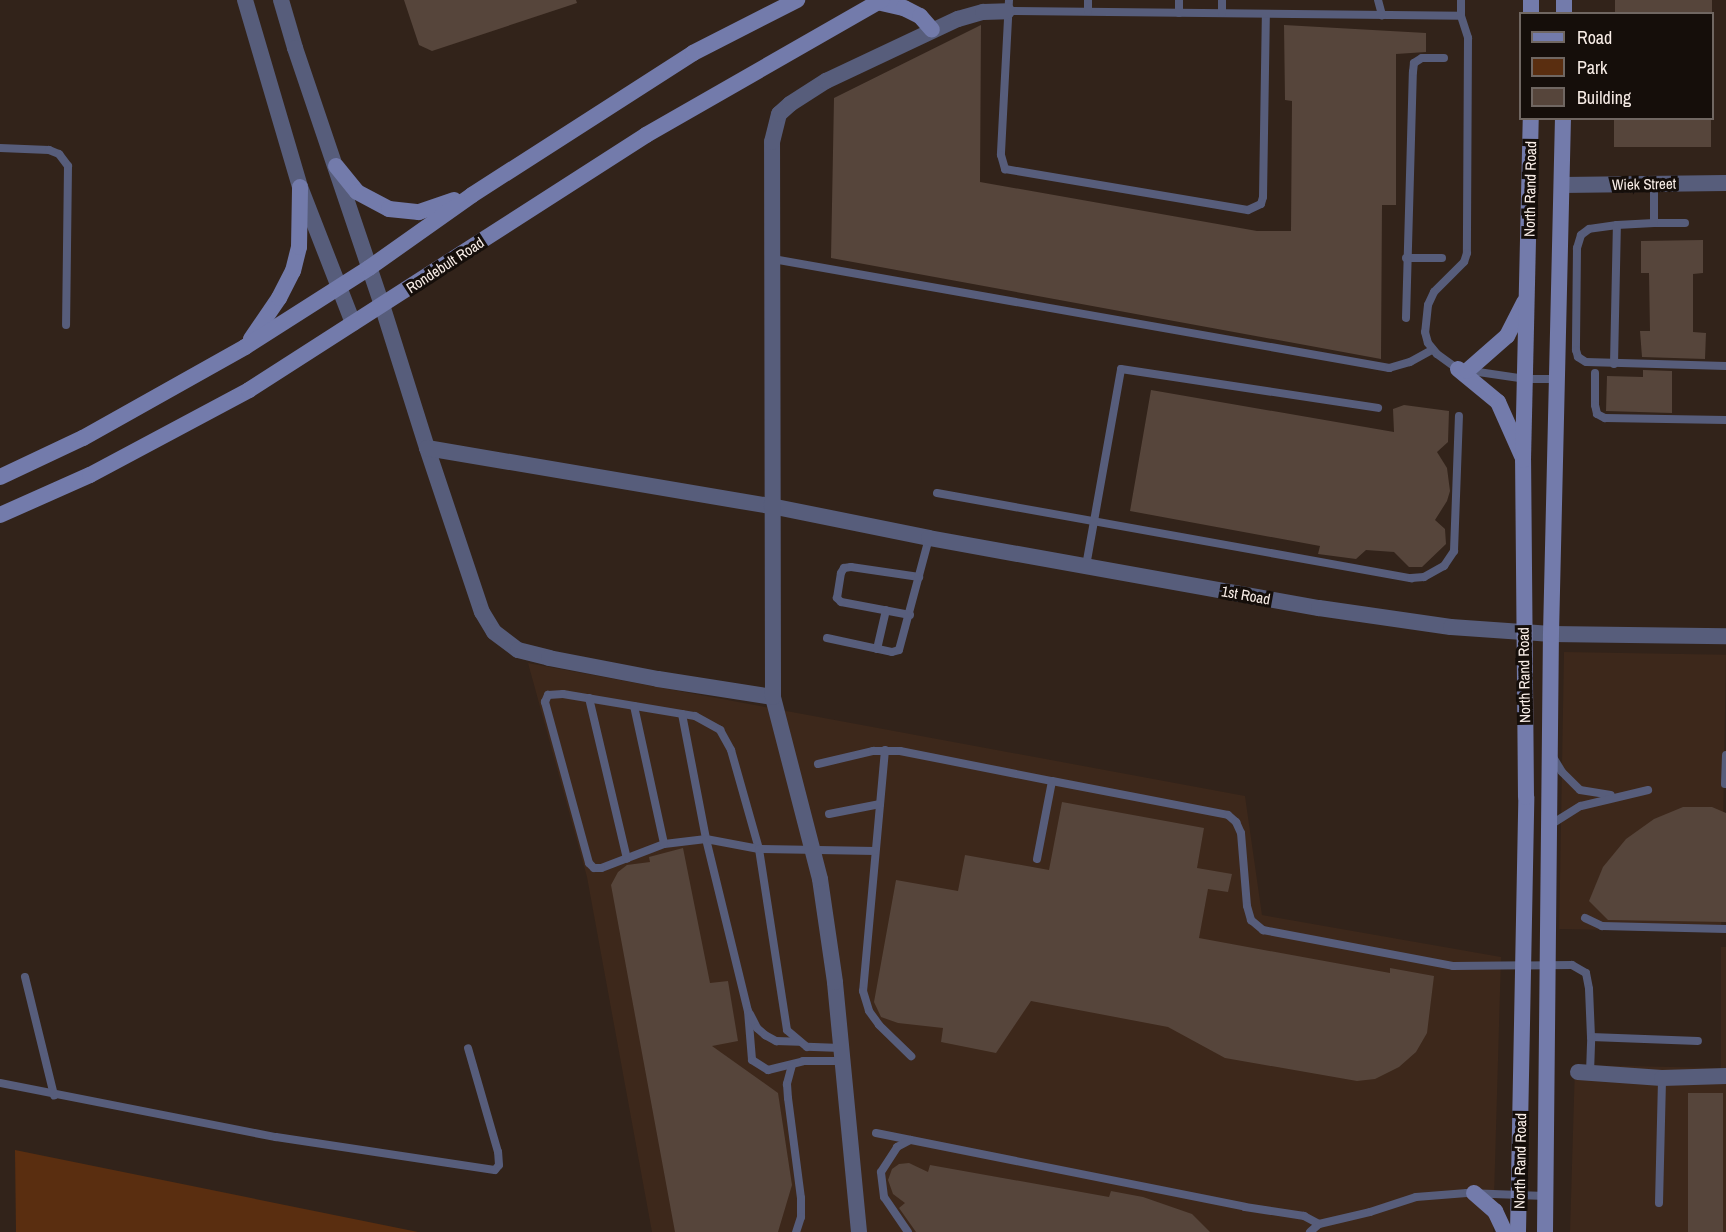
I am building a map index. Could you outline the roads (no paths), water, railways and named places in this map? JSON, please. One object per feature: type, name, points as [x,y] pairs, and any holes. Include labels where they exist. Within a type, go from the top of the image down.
[{"type":"main road","points":[[759,18],[781,0]]},
{"type":"main road","points":[[0,477],[83,438],[245,347],[369,268],[472,195],[693,53],[797,0]]},
{"type":"main road","points":[[880,1],[904,8],[920,16],[932,30]]},
{"type":"main road","name":"Rondebult Road","points":[[0,515],[90,476],[249,390],[646,135],[880,1]]},
{"type":"main road","name":"North Rand Road","points":[[1518,1232],[1526,797],[1523,460],[1531,120]]},
{"type":"main road","name":"North Rand Road","points":[[1545,1232],[1551,634],[1563,120]]},
{"type":"main road","points":[[336,166],[357,192],[389,209],[419,212],[472,195]]},
{"type":"main road","points":[[245,347],[279,298],[293,271],[299,247],[300,187]]},
{"type":"main road","points":[[1523,460],[1498,402],[1463,370],[1507,336],[1527,294]]},
{"type":"main road","points":[[1474,1193],[1495,1211],[1505,1232]]},
{"type":"street","points":[[245,0],[300,187],[353,323]]},
{"type":"street","points":[[281,0],[482,612],[494,632],[518,650],[549,658],[658,679],[773,697]]},
{"type":"street","points":[[859,1232],[829,936],[820,879],[773,697],[772,142],[779,114],[790,104],[826,81],[932,30],[982,12],[1008,6]]},
{"type":"street","name":"Wiek Street","points":[[1562,185],[1726,183]]},
{"type":"street","name":"1st Road","points":[[427,448],[771,506],[929,538],[1319,608],[1451,627],[1551,634],[1726,636]]},
{"type":"street","points":[[1584,1072],[1662,1078],[1726,1076]]},
{"type":"lane","points":[[1088,0],[1088,11]]},
{"type":"lane","points":[[1179,0],[1179,13]]},
{"type":"lane","points":[[1222,0],[1222,13]]},
{"type":"lane","points":[[1378,0],[1382,15]]},
{"type":"lane","points":[[1461,0],[1461,16],[1468,38],[1467,253],[1464,262],[1446,278],[1428,305],[1425,332],[1433,350],[1449,365],[1463,370],[1526,379],[1557,379]]},
{"type":"lane","points":[[1266,14],[1263,197],[1261,204],[1248,210],[1005,169],[1001,155],[1008,6],[1088,11],[1461,16]]},
{"type":"lane","points":[[1406,318],[1406,258],[1414,63],[1422,58],[1444,58]]},
{"type":"lane","points":[[0,148],[49,150],[62,157],[68,166],[66,325]]},
{"type":"lane","points":[[1653,223],[1654,184]]},
{"type":"lane","points":[[1685,223],[1617,225],[1589,229],[1581,235],[1577,248],[1576,350],[1578,357],[1586,362],[1614,364],[1726,366]]},
{"type":"lane","points":[[1614,364],[1617,225]]},
{"type":"lane","points":[[1406,258],[1442,258]]},
{"type":"lane","points":[[773,259],[1389,368],[1410,362],[1433,350]]},
{"type":"lane","points":[[1086,566],[1096,521],[1121,369],[1378,408]]},
{"type":"lane","points":[[1595,373],[1594,405],[1597,414],[1605,418],[1726,420]]},
{"type":"lane","points":[[937,493],[1411,578],[1424,577],[1444,566],[1454,552],[1459,416]]},
{"type":"lane","points":[[827,638],[892,652],[899,650],[929,538]]},
{"type":"lane","points":[[910,615],[841,603],[837,598],[837,592],[844,568],[851,567],[919,577]]},
{"type":"lane","points":[[877,649],[886,610]]},
{"type":"lane","points":[[842,1054],[807,1047],[787,1030],[759,849],[731,750],[720,730],[695,716],[589,698],[551,694],[545,702],[589,863],[601,868],[664,844],[706,839],[759,849],[875,851]]},
{"type":"lane","points":[[589,698],[627,859]]},
{"type":"lane","points":[[634,706],[664,844]]},
{"type":"lane","points":[[682,714],[706,839],[748,1011],[752,1060],[768,1070],[842,1054]]},
{"type":"lane","points":[[885,750],[863,991],[869,1011],[879,1025],[911,1056]]},
{"type":"lane","points":[[818,764],[885,750],[1228,815],[1236,822],[1241,832],[1246,906],[1251,920],[1263,930],[1453,966],[1572,965],[1586,973],[1591,1036],[1584,1072]]},
{"type":"lane","points":[[1551,752],[1562,772],[1580,790],[1620,795]]},
{"type":"lane","points":[[1725,784],[1726,755]]},
{"type":"lane","points":[[1037,858],[1052,781]]},
{"type":"lane","points":[[1550,825],[1581,806],[1648,790]]},
{"type":"lane","points":[[829,814],[880,804]]},
{"type":"lane","points":[[1585,918],[1602,926],[1726,929]]},
{"type":"lane","points":[[25,977],[54,1095]]},
{"type":"lane","points":[[748,1011],[757,1028],[765,1035],[776,1041],[799,1042]]},
{"type":"lane","points":[[1591,1036],[1698,1041]]},
{"type":"lane","points":[[0,1083],[276,1137],[495,1170],[499,1165],[498,1152],[468,1048]]},
{"type":"lane","points":[[792,1065],[787,1084],[801,1198],[801,1217],[796,1232]]},
{"type":"lane","points":[[1659,1203],[1662,1078]]},
{"type":"lane","points":[[876,1133],[1245,1207],[1304,1216],[1319,1224]]},
{"type":"lane","points":[[908,1232],[884,1197],[881,1172],[897,1148],[910,1140]]},
{"type":"lane","points":[[1310,1232],[1319,1224],[1370,1212],[1416,1197],[1474,1193],[1546,1197]]}]
